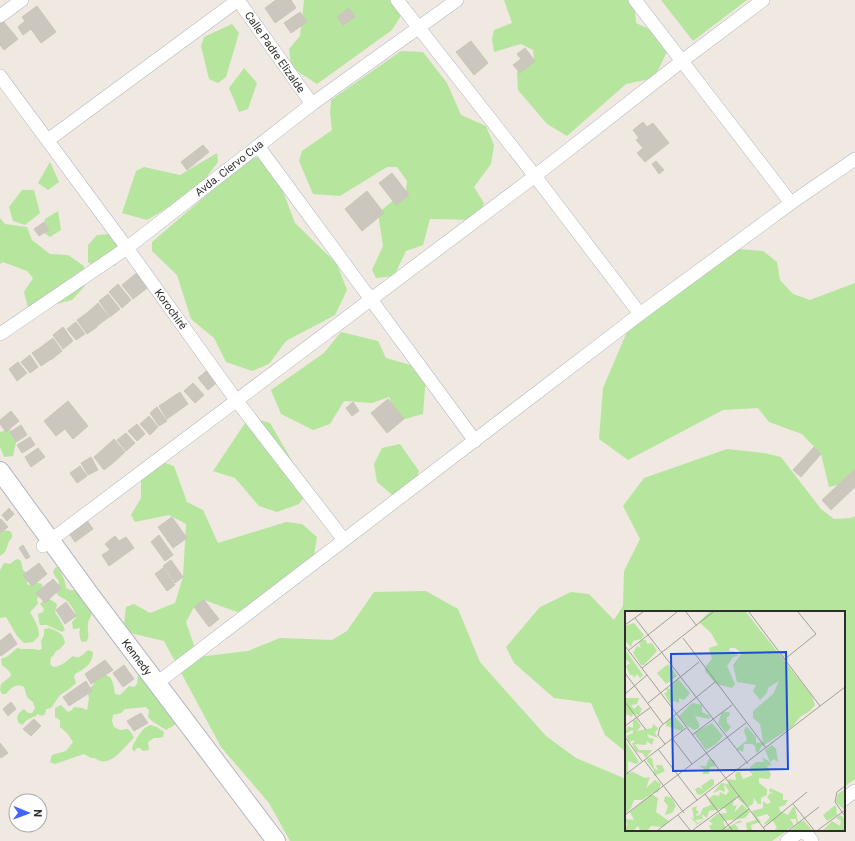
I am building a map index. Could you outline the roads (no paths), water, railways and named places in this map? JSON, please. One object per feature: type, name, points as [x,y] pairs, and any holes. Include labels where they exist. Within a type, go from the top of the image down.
[{"type":"main road","name":"Kennedy","points":[[0,471],[47,543],[178,729],[262,841]]},
{"type":"main road","name":"Kennedy","points":[[0,488],[91,596],[276,841]]},
{"type":"street","points":[[0,16],[22,0]]},
{"type":"street","points":[[48,140],[238,0]]},
{"type":"street","name":"Calle Padre Elizalde","points":[[238,0],[312,104]]},
{"type":"street","points":[[397,0],[535,176],[640,314]]},
{"type":"street","name":"Avda. Ciervo Cua","points":[[0,334],[127,248],[312,104],[457,0]]},
{"type":"street","points":[[635,0],[791,203]]},
{"type":"street","points":[[47,543],[535,176],[682,61],[763,0]]},
{"type":"street","name":"Korochiré","points":[[0,76],[127,248],[236,400],[344,540]]},
{"type":"street","points":[[258,146],[475,441]]},
{"type":"street","points":[[157,683],[640,314],[791,203],[855,159]]},
{"type":"street","points":[[845,798],[855,791]]},
{"type":"street","points":[[787,841],[802,831]]},
{"type":"street","points":[[804,831],[812,841]]}]
